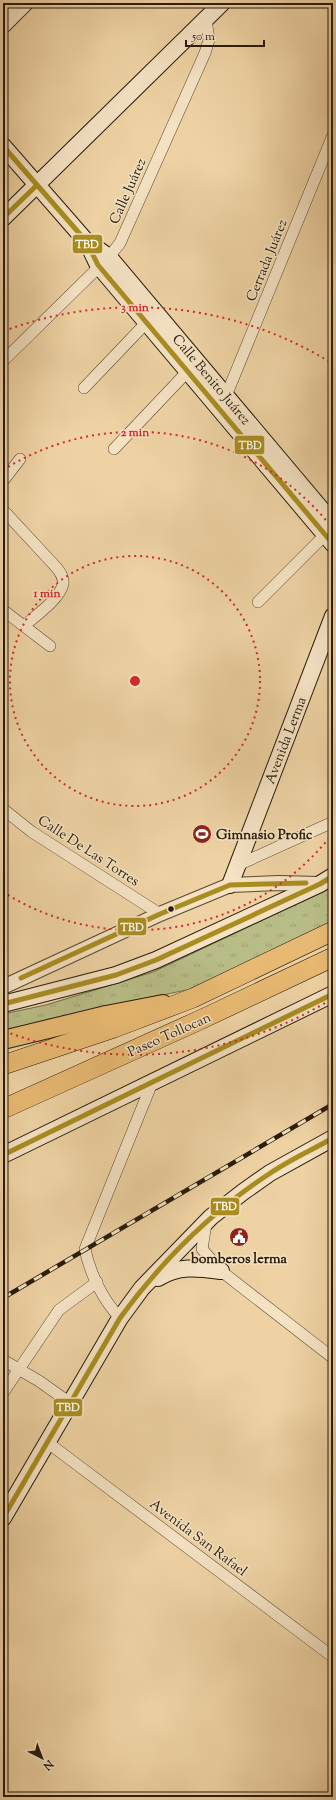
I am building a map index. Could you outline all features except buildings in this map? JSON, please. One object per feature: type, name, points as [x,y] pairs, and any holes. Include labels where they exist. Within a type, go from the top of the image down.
[{"type":"highway","name":"Paseo Tollocan","points":[[3,1065],[114,1028],[193,998],[333,931]]},
{"type":"highway","name":"Paseo Tollocan","points":[[3,1109],[200,1020],[333,957]]},
{"type":"main road","points":[[3,26],[25,3]]},
{"type":"main road","points":[[3,218],[222,3]]},
{"type":"main road","name":"Calle Benito Juárez","points":[[3,146],[167,335],[226,396],[330,534]]},
{"type":"main road","name":"Calle Benito Juárez","points":[[104,261],[147,322],[167,335],[188,371],[330,534]]},
{"type":"main road","name":"Avenida Lerma","points":[[230,885],[333,616]]},
{"type":"main road","points":[[3,1004],[116,975],[156,960],[327,880]]},
{"type":"main road","points":[[3,1155],[333,994]]},
{"type":"main road","points":[[3,1040],[106,1015],[193,998]]},
{"type":"main road","points":[[3,1518],[9,1511],[47,1442],[120,1318],[142,1288],[206,1224],[211,1217],[227,1204],[270,1173],[333,1138]]},
{"type":"main road","points":[[142,1288],[168,1271],[180,1269],[221,1271]]},
{"type":"street","name":"Calle Juárez","points":[[3,361],[104,261],[120,243],[205,53],[209,40],[206,19]]},
{"type":"street","name":"Cerrada Juárez","points":[[226,396],[333,135]]},
{"type":"street","points":[[84,388],[147,322]]},
{"type":"street","points":[[114,449],[188,371]]},
{"type":"street","points":[[3,481],[20,459]]},
{"type":"street","points":[[3,510],[60,572],[63,583],[61,589],[52,601],[24,626]]},
{"type":"street","points":[[258,602],[330,534]]},
{"type":"street","points":[[3,610],[50,646]]},
{"type":"street","name":"Calle De Las Torres","points":[[3,809],[32,832],[160,914]]},
{"type":"street","points":[[238,865],[333,822]]},
{"type":"street","points":[[20,1000],[3,987],[160,914],[230,885],[327,880]]},
{"type":"street","points":[[120,1318],[111,1308],[97,1282],[88,1263],[85,1249],[152,1083]]},
{"type":"street","points":[[206,1224],[202,1249],[221,1271],[333,1358]]},
{"type":"street","points":[[3,1393],[59,1310],[97,1282]]},
{"type":"street","points":[[3,1360],[39,1381],[70,1403]]},
{"type":"street","name":"Avenida San Rafael","points":[[47,1442],[333,1657]]},
{"type":"green space","points":[[333,887],[333,921],[191,989],[49,1019],[3,1032],[3,1014],[46,1005],[153,972]]},
{"type":"railway","points":[[3,1298],[333,1104]]},
{"type":"transit line","name":"TBD","points":[[3,146],[86,241],[98,265],[333,544]]},
{"type":"transit line","name":"TBD","points":[[3,218],[37,185]]},
{"type":"transit line","name":"TBD","points":[[3,1004],[116,975],[156,960],[320,884],[333,876]]},
{"type":"transit line","name":"TBD","points":[[21,978],[160,914],[230,885],[306,883]]},
{"type":"transit line","name":"TBD","points":[[3,1155],[333,994]]},
{"type":"transit line","name":"TBD","points":[[3,1518],[120,1318],[152,1277],[188,1239],[227,1205],[277,1169],[333,1138]]},
{"type":"place","name":"Gimnasio Profic","points":[[202,834]]},
{"type":"place","name":"bomberos lerma","points":[[239,1237]]}]
